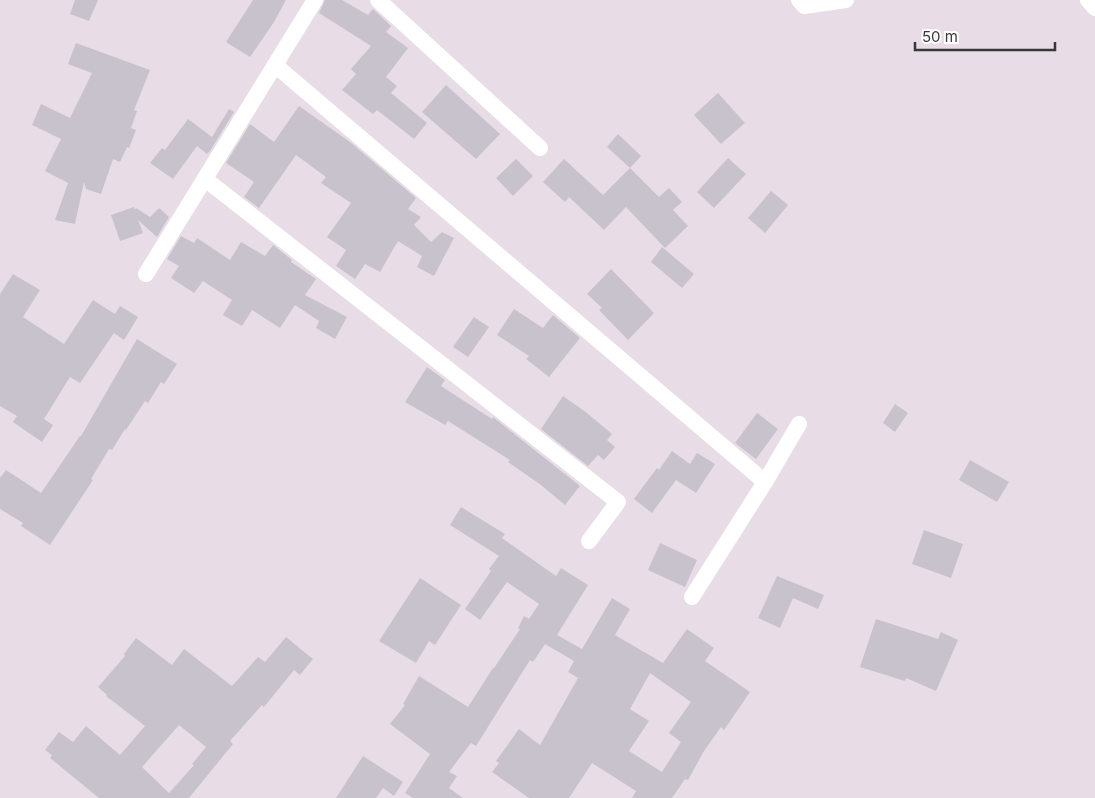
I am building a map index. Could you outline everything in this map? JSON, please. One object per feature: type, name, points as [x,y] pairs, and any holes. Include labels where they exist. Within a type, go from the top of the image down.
[{"type":"street","points":[[146,274],[315,0]]},
{"type":"street","points":[[378,0],[540,148]]},
{"type":"street","points":[[799,0],[804,6],[846,0]]},
{"type":"street","points":[[1088,0],[1095,8]]},
{"type":"street","points":[[275,65],[765,482]]},
{"type":"street","points":[[204,179],[618,502],[590,541]]},
{"type":"street","points":[[692,597],[765,482],[799,424]]},
{"type":"building","points":[[75,0],[98,0],[89,21],[70,14]]},
{"type":"building","points":[[253,0],[286,0],[274,22],[250,57],[226,42]]},
{"type":"building","points":[[325,0],[342,0],[368,15],[373,9],[391,26],[386,32],[408,48],[386,77],[397,86],[391,93],[427,123],[414,139],[377,110],[373,114],[342,90],[356,74],[351,69],[371,46],[319,13]]},
{"type":"building","points":[[76,43],[150,70],[134,110],[137,111],[131,128],[136,130],[129,148],[127,147],[120,162],[113,159],[101,194],[86,189],[84,182],[75,224],[55,220],[68,183],[45,171],[61,139],[32,125],[41,104],[70,118],[92,73],[68,64]]},
{"type":"building","points":[[446,85],[500,134],[476,159],[422,112]]},
{"type":"building","points":[[718,93],[745,123],[721,144],[694,115]]},
{"type":"building","points":[[299,106],[350,142],[416,198],[408,209],[421,217],[414,225],[431,242],[442,232],[454,238],[434,276],[417,267],[422,256],[398,241],[380,272],[365,264],[355,279],[336,266],[346,250],[327,237],[351,203],[321,183],[326,177],[296,155],[259,208],[244,197],[254,182],[226,163],[250,124],[274,142]]},
{"type":"building","points":[[229,109],[234,112],[210,151],[207,154],[197,146],[173,179],[150,163],[162,148],[165,150],[188,119],[212,137]]},
{"type":"building","points":[[618,134],[641,156],[630,168],[607,147]]},
{"type":"building","points":[[728,158],[746,174],[714,208],[697,192]]},
{"type":"building","points":[[516,159],[533,176],[513,196],[496,178]]},
{"type":"building","points":[[564,159],[603,195],[630,168],[659,197],[669,188],[682,202],[673,210],[688,226],[665,248],[626,207],[604,230],[569,197],[565,202],[543,182]]},
{"type":"building","points":[[771,191],[788,205],[765,233],[748,218]]},
{"type":"building","points":[[134,207],[134,210],[136,208],[150,217],[159,208],[169,217],[157,237],[138,220],[143,233],[120,241],[111,215]]},
{"type":"building","points":[[181,236],[194,243],[197,238],[230,260],[241,242],[265,256],[273,245],[292,260],[291,262],[316,279],[305,295],[347,317],[335,339],[316,328],[319,321],[295,305],[280,328],[252,310],[242,326],[223,315],[232,300],[203,281],[194,293],[171,278],[179,266],[167,259]]},
{"type":"building","points":[[662,247],[694,274],[682,288],[651,262]]},
{"type":"building","points":[[611,269],[654,313],[628,340],[599,310],[602,308],[587,294]]},
{"type":"building","points":[[13,274],[40,290],[23,317],[64,344],[93,300],[115,314],[120,306],[138,317],[124,340],[114,333],[80,383],[70,377],[44,419],[53,425],[42,442],[13,422],[17,416],[0,406],[0,294]]},
{"type":"building","points":[[514,309],[543,328],[553,315],[580,338],[549,377],[526,359],[529,356],[497,335]]},
{"type":"building","points":[[474,317],[489,327],[468,357],[453,347]]},
{"type":"building","points":[[137,339],[177,364],[164,384],[161,382],[148,403],[145,401],[112,450],[109,449],[91,479],[93,480],[50,545],[21,526],[23,523],[0,509],[0,478],[6,470],[41,493],[81,436]]},
{"type":"building","points":[[427,367],[445,380],[441,386],[492,419],[493,417],[580,486],[565,505],[541,485],[508,462],[510,460],[448,421],[445,425],[405,402]]},
{"type":"building","points":[[563,396],[612,434],[607,440],[615,447],[604,460],[598,455],[588,466],[541,429]]},
{"type":"building","points":[[895,404],[908,413],[895,432],[883,423]]},
{"type":"building","points":[[757,413],[778,429],[756,459],[735,443]]},
{"type":"building","points":[[672,451],[690,464],[697,453],[715,464],[696,493],[676,480],[652,513],[634,499],[657,468],[659,470]]},
{"type":"building","points":[[970,460],[1009,482],[997,502],[959,480]]},
{"type":"building","points":[[461,507],[505,534],[502,538],[556,576],[561,568],[588,585],[557,635],[582,649],[612,598],[630,609],[615,635],[663,663],[687,629],[714,648],[705,661],[750,692],[724,730],[721,727],[704,751],[688,780],[685,779],[672,798],[632,798],[636,791],[592,763],[569,798],[529,798],[492,772],[499,763],[496,761],[519,729],[540,745],[578,678],[568,672],[574,661],[545,644],[533,662],[530,660],[476,746],[471,743],[449,772],[457,776],[449,788],[463,798],[413,798],[405,793],[430,754],[390,724],[405,705],[403,704],[419,676],[468,707],[520,629],[518,628],[524,616],[529,619],[539,604],[507,582],[480,620],[465,609],[499,556],[450,525]],"holes":[[[650,673],[691,702],[669,733],[681,742],[662,772],[629,751],[649,721],[630,709]]]},
{"type":"building","points":[[924,530],[963,544],[951,578],[912,564]]},
{"type":"building","points":[[660,543],[697,560],[685,587],[648,570]]},
{"type":"building","points":[[777,576],[824,595],[818,609],[793,598],[780,628],[758,618]]},
{"type":"building","points":[[420,578],[461,605],[435,645],[429,641],[416,663],[379,641]]},
{"type":"building","points":[[876,619],[938,639],[941,632],[958,640],[936,691],[906,678],[905,681],[860,667]]},
{"type":"building","points":[[286,637],[313,659],[300,675],[294,670],[264,707],[262,705],[230,741],[233,744],[189,798],[99,798],[50,758],[52,755],[45,750],[59,732],[73,742],[86,726],[120,755],[145,726],[106,696],[98,687],[125,656],[124,654],[136,638],[172,665],[184,649],[232,686],[258,657],[265,662]],"holes":[[[179,725],[206,747],[192,764],[194,765],[169,793],[142,767]]]},
{"type":"building","points":[[363,756],[403,782],[394,796],[383,788],[376,798],[336,798]]}]
